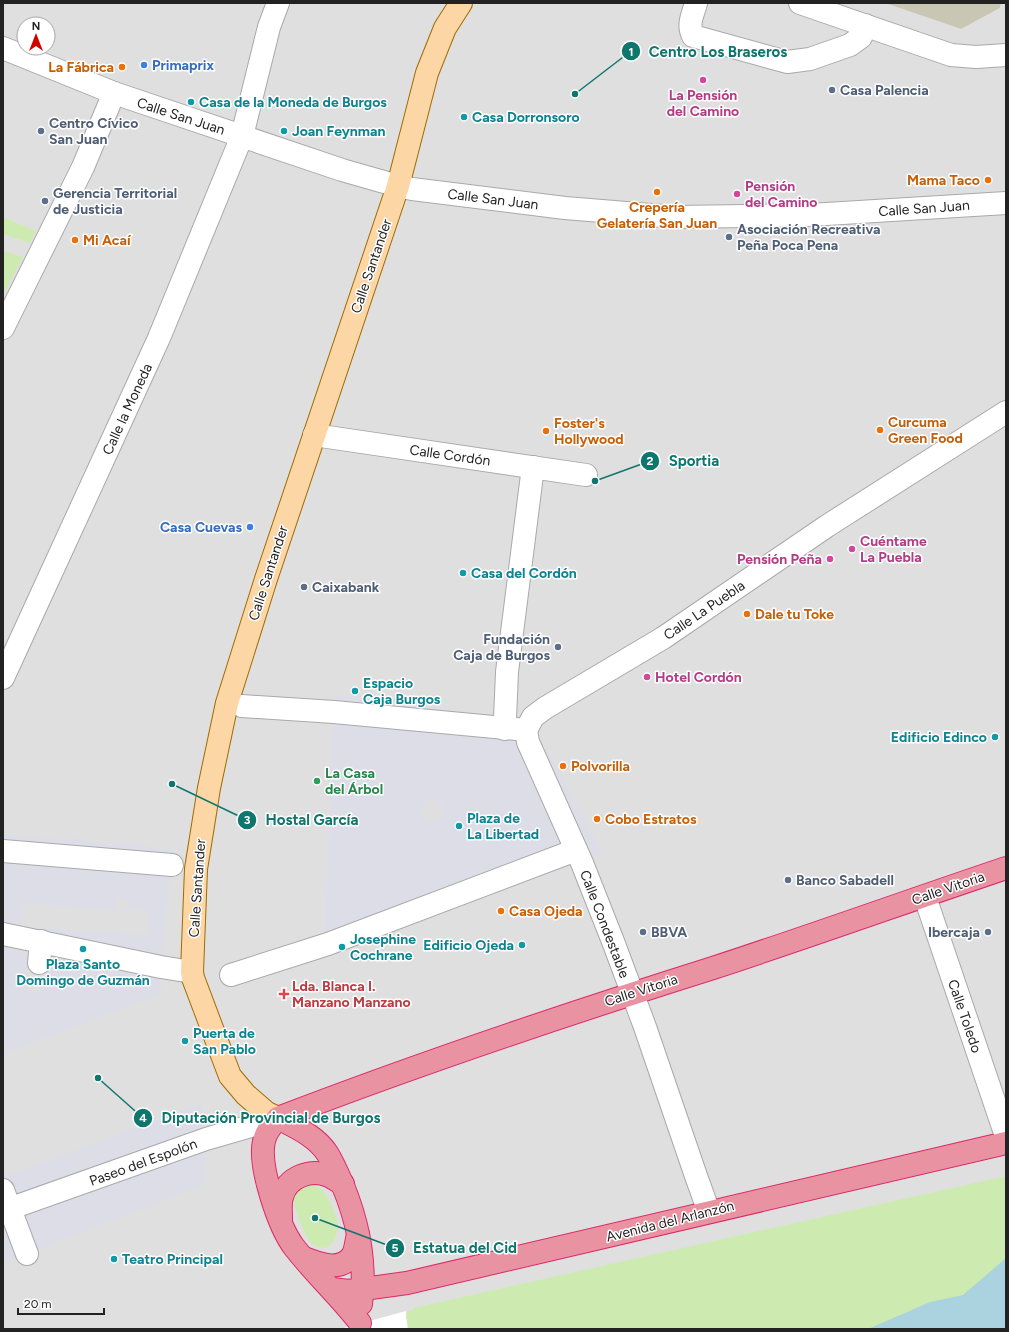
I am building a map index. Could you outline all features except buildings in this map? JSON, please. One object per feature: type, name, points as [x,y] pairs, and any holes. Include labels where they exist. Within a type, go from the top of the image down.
[{"type":"highway","name":"Calle Vitoria","points":[[278,1118],[354,1089],[632,993],[925,897],[1006,868]]},
{"type":"highway","points":[[278,1118],[303,1132],[317,1142],[328,1153],[355,1216],[362,1258],[363,1290],[360,1311],[361,1326],[294,1247],[280,1220],[266,1178],[262,1154],[264,1140],[269,1128],[278,1118]]},
{"type":"highway","name":"Avenida del Arlanzón","points":[[332,1290],[363,1290],[407,1283],[1006,1142]]},
{"type":"highway","points":[[280,1220],[282,1197],[289,1184],[298,1176],[313,1172],[329,1176],[342,1184]]},
{"type":"highway","points":[[304,1258],[317,1263],[332,1266],[344,1262],[351,1256],[355,1248],[358,1233]]},
{"type":"main road","name":"Calle Santander","points":[[278,1118],[267,1113],[251,1100],[230,1076],[193,978],[196,869],[208,788],[225,710],[266,579],[398,186],[427,73],[445,28],[461,3]]},
{"type":"street","name":"Calle la Moneda","points":[[3,678],[159,338],[242,136],[269,27],[278,3]]},
{"type":"street","points":[[696,3],[690,22],[690,30],[693,36],[787,62],[810,59],[850,46],[861,37],[864,25]]},
{"type":"street","points":[[800,3],[951,55],[976,57],[1006,55]]},
{"type":"street","name":"Calle San Juan","points":[[3,48],[114,94],[342,170],[398,186],[564,208],[675,217],[810,216],[1006,203]]},
{"type":"street","points":[[3,328],[83,167],[114,94]]},
{"type":"street","name":"Calle La Puebla","points":[[516,730],[545,708],[662,638],[827,526],[1006,412]]},
{"type":"street","name":"Calle Cordón","points":[[314,436],[586,475]]},
{"type":"street","name":"Calle Condestable","points":[[533,467],[507,672],[505,719],[528,742],[576,850],[632,993],[709,1212]]},
{"type":"street","points":[[242,706],[334,712],[516,730]]},
{"type":"street","points":[[231,975],[328,944],[576,850]]},
{"type":"street","points":[[3,851],[172,865]]},
{"type":"street","name":"Calle Toledo","points":[[925,897],[1006,1136]]},
{"type":"street","points":[[3,934],[192,972]]},
{"type":"street","points":[[39,963],[41,941]]},
{"type":"street","name":"Paseo del Espolón","points":[[27,1254],[5,1203],[206,1139],[278,1118]]},
{"type":"shaded area","points":[[3,3],[885,3],[961,29],[1000,8],[1001,3],[1006,3],[1006,1329],[3,1329]]},
{"type":"shaded area","points":[[885,3],[1001,3],[1000,8],[961,29]]},
{"type":"shaded area","name":"Plaza de La Libertad","points":[[334,695],[479,713],[480,716],[528,726],[538,733],[602,851],[582,863],[390,932],[325,934]],"holes":[[[434,799],[443,806],[443,814],[438,820],[431,822],[427,821],[422,816],[421,809],[424,802]]]},
{"type":"shaded area","name":"Plaza Santo Domingo de Guzmán","points":[[3,834],[71,840],[71,837],[84,838],[84,841],[118,845],[118,841],[173,850],[161,967],[161,994],[3,1054]],"holes":[[[117,900],[128,900],[128,908],[116,908]],[[23,904],[149,911],[148,935],[22,927]],[[29,963],[46,965],[44,993],[27,992]]]},
{"type":"shaded area","points":[[202,1103],[206,1139],[207,1184],[3,1263],[3,1176]]},
{"type":"green space","points":[[3,217],[36,231],[30,243],[3,234]]},
{"type":"green space","points":[[3,251],[23,257],[3,295]]},
{"type":"green space","points":[[1006,1176],[1006,1329],[354,1329],[406,1314],[409,1311],[414,1310],[413,1308]]},
{"type":"green space","points":[[310,1183],[320,1188],[324,1192],[335,1213],[338,1225],[335,1239],[325,1248],[316,1246],[309,1240],[297,1215],[294,1198],[296,1188]]},
{"type":"water","points":[[1006,1258],[1006,1329],[868,1329],[930,1302],[963,1295]]},
{"type":"pier","points":[[406,1311],[408,1329],[340,1329]]},
{"type":"place","name":"Primaprix","points":[[144,65]]},
{"type":"place","name":"La Fábrica","points":[[122,67]]},
{"type":"place","name":"La Pensión del Camino","points":[[703,80]]},
{"type":"place","name":"Casa Palencia","points":[[832,90]]},
{"type":"place","name":"Centro Los Braseros","points":[[575,94]]},
{"type":"place","name":"Casa de la Moneda de Burgos","points":[[191,102]]},
{"type":"place","name":"Casa Dorronsoro","points":[[464,117]]},
{"type":"place","name":"Centro Cívico San Juan","points":[[41,131]]},
{"type":"place","name":"Joan Feynman","points":[[284,131]]},
{"type":"place","name":"Mama Taco","points":[[988,180]]},
{"type":"place","name":"Crepería Gelatería San Juan","points":[[657,192]]},
{"type":"place","name":"Pensión del Camino","points":[[737,194]]},
{"type":"place","name":"Gerencia Territorial de Justicia","points":[[45,201]]},
{"type":"place","name":"Asociación Recreativa Peña Poca Pena","points":[[729,237]]},
{"type":"place","name":"Mi Acaí","points":[[75,240]]},
{"type":"place","name":"Curcuma Green Food","points":[[880,430]]},
{"type":"place","name":"Foster's Hollywood","points":[[546,431]]},
{"type":"place","name":"Sportia","points":[[595,481]]},
{"type":"place","name":"Casa Cuevas","points":[[250,527]]},
{"type":"place","name":"Cuéntame La Puebla","points":[[852,549]]},
{"type":"place","name":"Pensión Peña","points":[[830,559]]},
{"type":"place","name":"Casa del Cordón","points":[[463,573]]},
{"type":"place","name":"Caixabank","points":[[304,587]]},
{"type":"place","name":"Dale tu Toke","points":[[747,614]]},
{"type":"place","name":"Fundación Caja de Burgos","points":[[558,647]]},
{"type":"place","name":"Hotel Cordón","points":[[647,677]]},
{"type":"place","name":"Espacio Caja Burgos","points":[[355,691]]},
{"type":"place","name":"Edificio Edinco","points":[[995,737]]},
{"type":"place","name":"Polvorilla","points":[[563,766]]},
{"type":"place","name":"La Casa del Árbol","points":[[317,781]]},
{"type":"place","name":"Hostal García","points":[[172,784]]},
{"type":"place","name":"Cobo Estratos","points":[[597,819]]},
{"type":"place","name":"Plaza de La Libertad","points":[[459,826]]},
{"type":"place","name":"Banco Sabadell","points":[[788,880]]},
{"type":"place","name":"Casa Ojeda","points":[[501,911]]},
{"type":"place","name":"BBVA","points":[[643,932]]},
{"type":"place","name":"Ibercaja","points":[[988,932]]},
{"type":"place","name":"Edificio Ojeda","points":[[522,945]]},
{"type":"place","name":"Josephine Cochrane","points":[[342,947]]},
{"type":"place","name":"Plaza Santo Domingo de Guzmán","points":[[83,949]]},
{"type":"place","name":"Lda. Blanca I. Manzano Manzano","points":[[284,994]]},
{"type":"place","name":"Puerta de San Pablo","points":[[185,1041]]},
{"type":"place","name":"Diputación Provincial de Burgos","points":[[98,1078]]},
{"type":"place","name":"Estatua del Cid","points":[[315,1218]]},
{"type":"place","name":"Teatro Principal","points":[[114,1259]]}]
